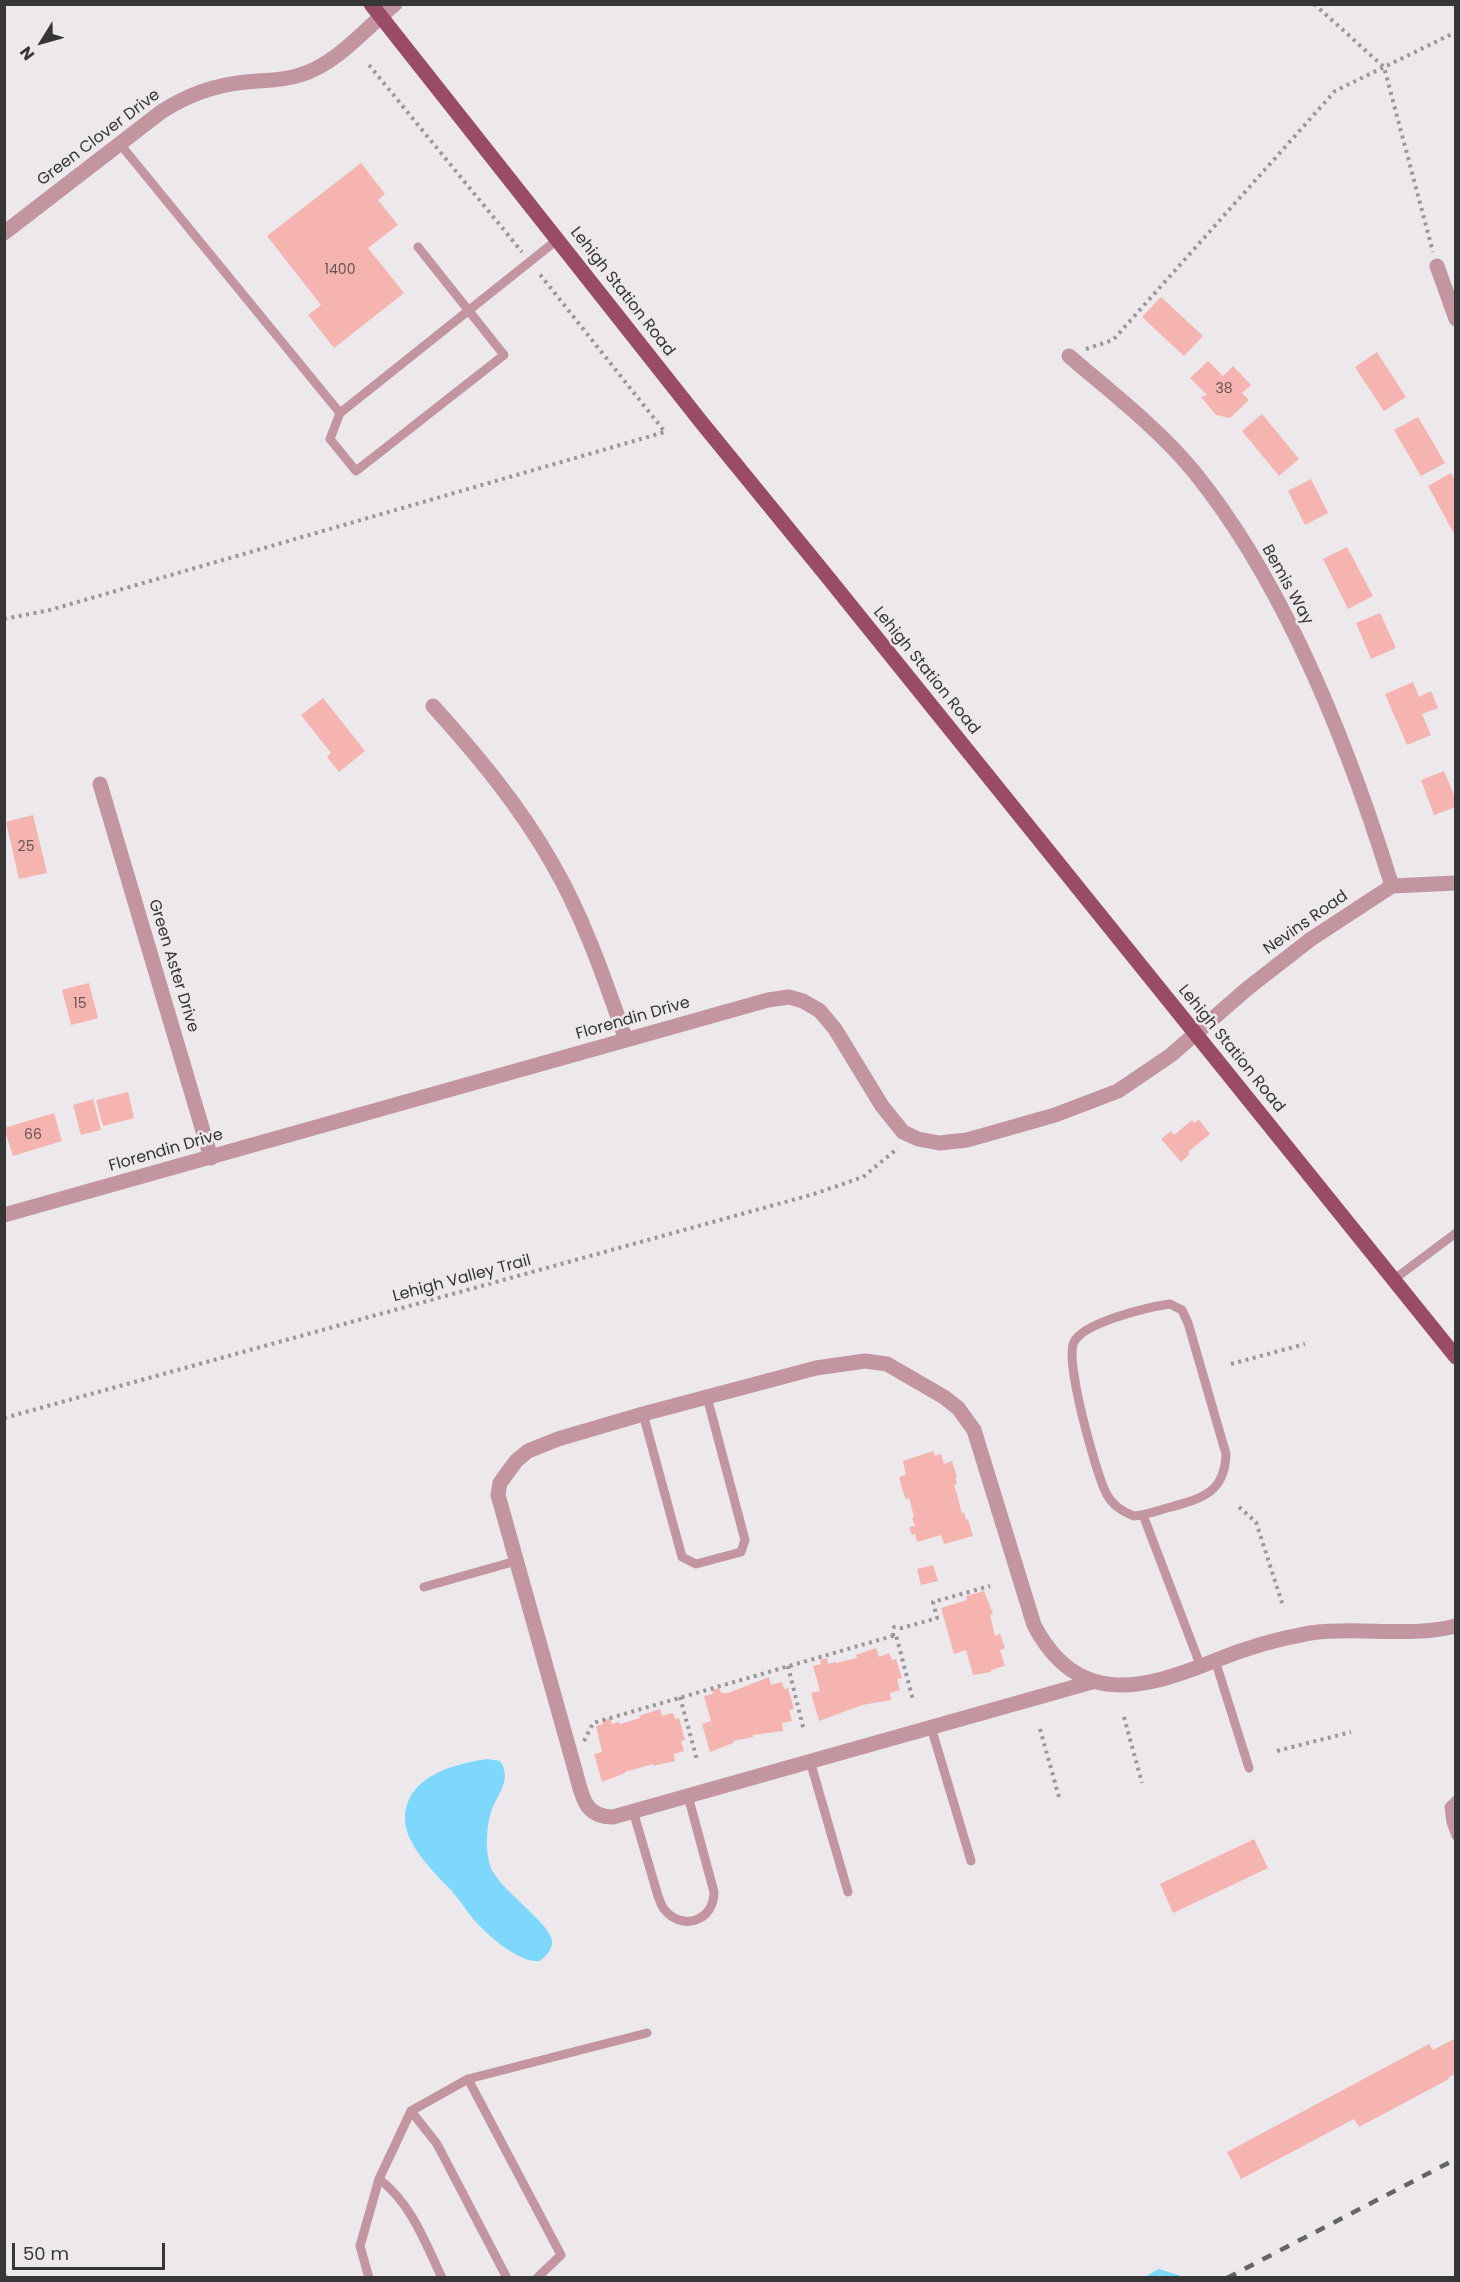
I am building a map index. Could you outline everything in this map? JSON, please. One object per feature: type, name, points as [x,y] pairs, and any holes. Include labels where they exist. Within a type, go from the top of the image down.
[{"type":"main road","name":"Lehigh Station Road","points":[[376,10],[702,423],[1455,1357]]},
{"type":"street","name":"Green Clover Drive","points":[[4,232],[181,99],[199,91],[243,82],[286,79],[315,70],[331,60],[376,10],[395,4]]},
{"type":"street","points":[[1437,266],[1455,319]]},
{"type":"street","name":"Bemis Way","points":[[1069,356],[1155,431],[1195,472],[1266,580],[1304,654],[1342,744],[1392,886]]},
{"type":"street","points":[[433,706],[477,755],[523,816],[553,864],[604,978],[626,1040]]},
{"type":"street","name":"Green Aster Drive","points":[[100,784],[211,1158]]},
{"type":"street","points":[[1392,886],[1455,883]]},
{"type":"street","name":"Nevins Road","points":[[1195,1034],[1248,988],[1311,939],[1392,886]]},
{"type":"street","name":"Florendin Drive","points":[[4,1215],[768,1000],[789,998],[803,1001],[820,1011],[836,1029],[882,1106],[903,1132],[939,1143],[967,1140],[1055,1115],[1118,1091],[1172,1055],[1195,1034]]},
{"type":"street","points":[[1092,1682],[613,1817],[602,1817],[587,1808],[575,1770],[498,1495],[500,1483],[516,1461],[528,1451],[558,1439],[816,1368],[865,1361],[887,1364],[944,1396],[958,1408],[974,1430],[1024,1598],[1039,1634],[1044,1644],[1071,1671],[1092,1682],[1146,1683],[1263,1644],[1314,1633],[1335,1630],[1426,1631],[1455,1626]]},
{"type":"lane","points":[[120,144],[340,413]]},
{"type":"lane","points":[[418,247],[469,311],[504,355],[356,471],[330,439],[340,413],[469,311],[557,240]]},
{"type":"lane","points":[[1393,1280],[1455,1233]]},
{"type":"lane","points":[[1170,1305],[1182,1310],[1188,1323],[1226,1454],[1226,1467],[1213,1491],[1201,1499],[1143,1515],[1134,1516],[1123,1511],[1113,1504],[1106,1493],[1076,1390],[1071,1359],[1073,1342],[1085,1330],[1152,1307],[1170,1305]]},
{"type":"lane","points":[[643,1414],[682,1557],[696,1564],[741,1552],[745,1540],[707,1397]]},
{"type":"lane","points":[[1143,1515],[1208,1664],[1250,1768]]},
{"type":"lane","points":[[424,1587],[516,1561]]},
{"type":"lane","points":[[931,1727],[971,1861]]},
{"type":"lane","points":[[810,1761],[848,1892]]},
{"type":"lane","points":[[633,1811],[664,1909],[674,1917],[685,1921],[697,1920],[707,1914],[714,1905],[714,1892],[688,1796]]},
{"type":"lane","points":[[1455,1800],[1449,1807],[1455,1836]]},
{"type":"lane","points":[[369,2277],[360,2246],[379,2179],[411,2111],[468,2079],[647,2033]]},
{"type":"lane","points":[[468,2079],[561,2255],[537,2277]]},
{"type":"lane","points":[[411,2111],[437,2144],[507,2277]]},
{"type":"lane","points":[[379,2179],[392,2188],[403,2202],[442,2277]]},
{"type":"path","points":[[1314,4],[1384,67],[1437,266]]},
{"type":"path","points":[[1069,356],[1113,340],[1335,92],[1455,32]]},
{"type":"path","name":"Lehigh Valley Trail","points":[[4,1418],[814,1194],[863,1177],[912,1136]]},
{"type":"path","points":[[1232,1364],[1305,1344]]},
{"type":"path","points":[[1239,1507],[1256,1522],[1283,1606]]},
{"type":"path","points":[[893,1636],[894,1627],[902,1629],[937,1618],[933,1602],[990,1586]]},
{"type":"path","points":[[575,1770],[581,1746],[593,1723],[896,1635],[913,1700]]},
{"type":"path","points":[[788,1666],[804,1731]]},
{"type":"path","points":[[680,1697],[697,1760]]},
{"type":"path","points":[[1124,1717],[1142,1783]]},
{"type":"path","points":[[1040,1729],[1059,1797]]},
{"type":"path","points":[[1277,1751],[1351,1732]]},
{"type":"water","points":[[487,1759],[500,1761],[505,1774],[503,1787],[491,1812],[488,1825],[489,1862],[505,1887],[536,1917],[550,1935],[551,1948],[540,1961],[531,1961],[512,1952],[483,1930],[421,1857],[406,1828],[407,1804],[423,1782],[460,1764]]},
{"type":"building","points":[[361,163],[385,194],[378,200],[398,225],[368,248],[404,293],[334,348],[308,315],[321,305],[267,236]]},
{"type":"building","points":[[1161,297],[1203,336],[1184,356],[1142,317]]},
{"type":"building","points":[[1377,352],[1406,397],[1384,411],[1355,367]]},
{"type":"building","points":[[1208,361],[1223,376],[1233,366],[1251,385],[1242,393],[1249,400],[1230,418],[1216,415],[1201,397],[1207,395],[1190,378]]},
{"type":"building","points":[[1262,414],[1299,459],[1279,476],[1242,431]]},
{"type":"building","points":[[1418,417],[1445,463],[1421,476],[1394,430]]},
{"type":"building","points":[[1451,473],[1456,482],[1456,537],[1428,486]]},
{"type":"building","points":[[1311,479],[1328,513],[1305,525],[1288,491]]},
{"type":"building","points":[[1347,547],[1373,596],[1348,609],[1323,559]]},
{"type":"building","points":[[1380,613],[1396,648],[1371,659],[1356,623]]},
{"type":"building","points":[[1413,682],[1419,697],[1431,691],[1438,708],[1422,714],[1431,735],[1407,745],[1385,694]]},
{"type":"building","points":[[323,698],[365,751],[339,772],[327,757],[331,753],[301,715]]},
{"type":"building","points":[[1444,771],[1456,800],[1456,807],[1434,815],[1421,780]]},
{"type":"building","points":[[33,815],[47,873],[19,879],[6,822]]},
{"type":"building","points":[[89,983],[98,1018],[71,1025],[62,990]]},
{"type":"building","points":[[128,1092],[134,1118],[103,1126],[96,1100]]},
{"type":"building","points":[[93,1099],[101,1130],[81,1135],[73,1105]]},
{"type":"building","points":[[54,1113],[62,1141],[13,1156],[4,1128]]},
{"type":"building","points":[[1192,1120],[1194,1123],[1199,1120],[1210,1134],[1188,1152],[1190,1154],[1181,1162],[1161,1139],[1171,1131],[1174,1135]]},
{"type":"building","points":[[933,1451],[935,1456],[941,1454],[944,1464],[952,1461],[957,1477],[955,1477],[957,1484],[954,1485],[962,1514],[964,1512],[966,1520],[968,1519],[973,1536],[944,1544],[941,1535],[917,1542],[915,1534],[912,1535],[909,1527],[915,1526],[912,1518],[914,1517],[909,1498],[906,1499],[899,1477],[906,1475],[903,1461]]},
{"type":"building","points":[[933,1565],[938,1581],[921,1585],[917,1569]]},
{"type":"building","points":[[984,1591],[993,1614],[990,1615],[995,1636],[1000,1634],[1005,1648],[1000,1650],[1005,1666],[991,1670],[991,1672],[973,1675],[966,1650],[954,1654],[941,1608],[967,1600],[966,1596]]},
{"type":"building","points":[[876,1648],[879,1657],[889,1653],[892,1660],[896,1659],[902,1678],[897,1679],[900,1690],[890,1693],[891,1700],[862,1705],[819,1721],[811,1693],[820,1691],[813,1666],[821,1664],[820,1660],[827,1658],[828,1664],[857,1658],[856,1655]]},
{"type":"building","points":[[769,1677],[771,1685],[782,1682],[784,1689],[788,1688],[794,1709],[789,1710],[792,1721],[782,1723],[783,1731],[753,1735],[753,1737],[733,1741],[733,1743],[710,1752],[702,1724],[711,1721],[704,1696],[713,1694],[712,1690],[719,1688],[721,1693],[728,1693]]},
{"type":"building","points":[[660,1709],[662,1716],[673,1713],[675,1719],[679,1718],[685,1740],[681,1741],[684,1751],[674,1754],[675,1761],[625,1772],[602,1782],[594,1754],[602,1752],[596,1726],[610,1718],[612,1724],[619,1722],[620,1724]]},
{"type":"building","points":[[1254,1839],[1268,1868],[1173,1913],[1160,1884]]},
{"type":"building","points":[[1456,2038],[1456,2073],[1449,2079],[1359,2127],[1354,2119],[1241,2179],[1227,2152],[1429,2044],[1433,2050]]},
{"type":"waterway","points":[[1149,2278],[1159,2272],[1178,2278]]},
{"type":"railway","points":[[1227,2278],[1456,2159]]}]
